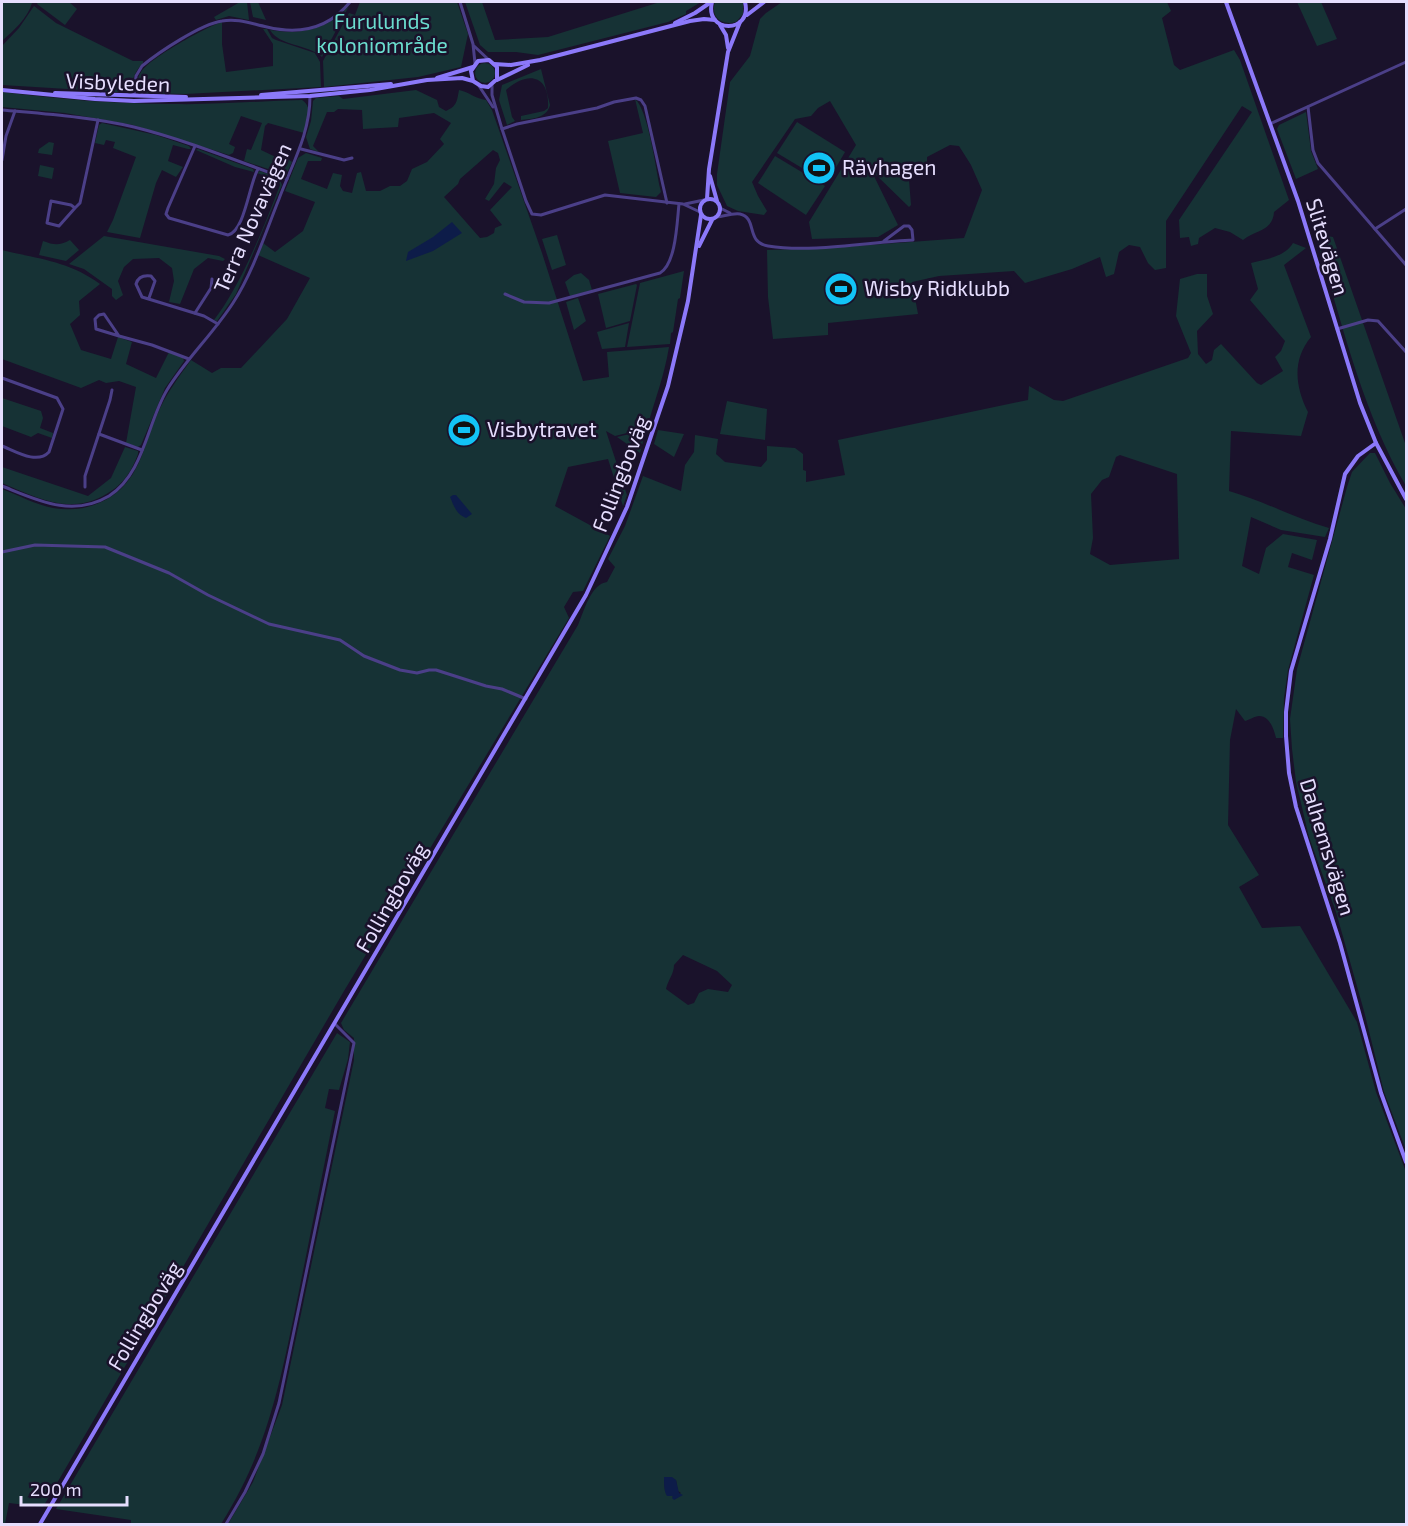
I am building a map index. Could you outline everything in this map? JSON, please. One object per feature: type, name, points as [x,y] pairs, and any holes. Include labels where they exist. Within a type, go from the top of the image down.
[{"type":"main road","points":[[711,2],[711,12],[727,40],[728,52]]},
{"type":"main road","points":[[667,26],[695,13],[711,2]]},
{"type":"main road","points":[[744,17],[747,10],[745,2]]},
{"type":"main road","points":[[710,170],[711,184],[720,208],[715,218],[705,219],[700,213],[700,206],[705,200],[728,52],[740,22],[764,2]]},
{"type":"main road","name":"Slitevägen","points":[[1226,2],[1298,201],[1360,403],[1376,443],[1407,499]]},
{"type":"main road","points":[[494,64],[511,65],[540,60],[667,26],[697,20],[715,20]]},
{"type":"main road","points":[[719,24],[729,26],[740,22]]},
{"type":"main road","points":[[494,83],[498,73],[494,64],[489,60],[482,60],[474,66],[471,73],[473,81],[479,86],[486,87],[494,83],[512,71],[540,60]]},
{"type":"main road","name":"Visbyleden","points":[[428,80],[474,66]]},
{"type":"main road","name":"Visbyleden","points":[[236,98],[428,80],[462,78],[473,81]]},
{"type":"main road","name":"Visbyleden","points":[[28,92],[236,98],[349,93],[410,82]]},
{"type":"main road","name":"Visbyleden","points":[[2,90],[134,101],[207,98]]},
{"type":"main road","points":[[705,200],[712,199],[717,202]]},
{"type":"main road","name":"Follingboväg","points":[[40,1524],[577,613],[627,507],[668,386],[688,301],[700,213]]},
{"type":"main road","name":"Follingboväg","points":[[696,255],[706,229],[715,218]]},
{"type":"main road","name":"Dalhemsvägen","points":[[1376,443],[1358,456],[1345,474],[1330,539],[1291,671],[1286,712],[1286,736],[1289,772],[1296,807],[1340,943],[1381,1093],[1407,1162]]},
{"type":"street","points":[[134,101],[136,76],[142,66],[207,26],[234,20],[277,29],[306,30],[329,21],[350,2]]},
{"type":"street","points":[[460,2],[473,44],[474,66]]},
{"type":"street","points":[[473,44],[489,60]]},
{"type":"street","points":[[1270,124],[1407,62]]},
{"type":"street","points":[[494,83],[492,95],[496,111],[532,214],[541,215],[605,195],[681,204],[700,213]]},
{"type":"street","points":[[479,86],[496,111]]},
{"type":"street","name":"Terra Novavägen","points":[[2,486],[53,506],[76,507],[86,506],[103,499],[117,490],[130,474],[158,408],[189,359],[234,301],[251,267],[301,149],[309,122],[312,91]]},
{"type":"street","points":[[502,129],[639,98],[645,106],[667,202]]},
{"type":"street","points":[[1308,107],[1313,150],[1318,163],[1407,265]]},
{"type":"street","points":[[2,110],[98,120],[157,133],[287,179]]},
{"type":"street","points":[[2,160],[6,136],[15,111]]},
{"type":"street","points":[[75,208],[51,201],[47,224],[59,226],[80,203],[98,120]]},
{"type":"street","points":[[195,146],[168,208],[166,214],[169,218],[228,235],[236,232],[258,169]]},
{"type":"street","points":[[301,149],[344,160],[352,158]]},
{"type":"street","points":[[681,204],[705,200]]},
{"type":"street","points":[[505,294],[524,302],[549,303],[660,273],[668,267],[672,256],[681,204]]},
{"type":"street","points":[[720,208],[732,214],[747,217],[754,238],[765,246],[813,246],[913,240],[912,230],[909,226],[904,226],[884,241]]},
{"type":"street","points":[[1375,229],[1407,209]]},
{"type":"street","points":[[715,218],[732,214]]},
{"type":"street","points":[[149,298],[155,281],[151,276],[143,276],[136,281],[136,288],[142,297],[195,313],[218,324]]},
{"type":"street","points":[[195,313],[211,288],[212,279]]},
{"type":"street","points":[[119,336],[104,314],[95,319],[96,329],[119,336],[152,345],[189,359]]},
{"type":"street","points":[[1337,329],[1368,320],[1378,321],[1407,352]]},
{"type":"street","points":[[2,378],[57,398],[63,409],[49,452],[45,457],[35,458],[2,446]]},
{"type":"street","points":[[85,487],[85,476],[112,390]]},
{"type":"street","points":[[99,434],[142,450]]},
{"type":"street","points":[[2,552],[35,545],[105,547],[169,573],[208,595],[269,624],[340,640],[364,656],[400,670],[417,673],[429,669],[444,672],[502,689],[526,699]]},
{"type":"street","points":[[226,1524],[245,1492],[263,1454],[284,1381],[354,1043],[335,1024]]},
{"type":"green space","points":[[2,2],[32,3],[24,19],[2,41]]},
{"type":"green space","points":[[38,2],[69,2],[77,9],[65,25],[37,4]]},
{"type":"green space","points":[[240,2],[247,2],[249,20],[229,16],[216,20],[214,17]]},
{"type":"green space","points":[[250,2],[258,2],[266,20],[253,17]]},
{"type":"green space","name":"Furulunds koloniområde","points":[[360,2],[457,2],[468,34],[461,67],[418,77],[324,87],[323,61],[349,13],[355,15]]},
{"type":"green space","points":[[465,2],[482,2],[495,40],[548,37],[660,2],[701,2],[686,11],[686,14],[668,22],[538,55],[488,52],[480,45]]},
{"type":"green space","points":[[715,2],[743,2],[743,14],[736,22],[726,23],[716,16]]},
{"type":"green space","points":[[782,2],[1167,2],[1171,11],[1162,18],[1174,65],[1180,70],[1234,50],[1240,60],[1289,200],[1274,212],[1267,227],[1243,240],[1230,232],[1215,228],[1199,238],[1198,244],[1191,246],[1189,237],[1180,238],[1179,220],[1252,112],[1242,106],[1166,221],[1166,268],[1155,270],[1148,263],[1140,247],[1129,245],[1119,252],[1114,274],[1106,277],[1100,257],[1072,269],[1025,283],[1014,271],[939,276],[912,282],[918,314],[828,323],[828,335],[773,339],[768,297],[767,250],[830,248],[964,238],[982,190],[971,165],[959,146],[950,145],[927,157],[927,164],[908,167],[911,205],[909,207],[871,170],[898,225],[878,237],[812,239],[809,222],[856,145],[830,101],[818,108],[811,116],[795,119],[752,182],[767,211],[764,215],[738,211],[727,206],[717,185],[717,174],[730,82],[750,56],[760,19]]},
{"type":"green space","points":[[1297,2],[1321,2],[1337,39],[1317,46]]},
{"type":"green space","points":[[34,6],[56,23],[133,61],[143,61],[130,86],[117,92],[2,85],[2,46],[19,28]]},
{"type":"green space","points":[[349,6],[322,57],[280,39],[270,30],[292,32],[313,29],[332,21]]},
{"type":"green space","points":[[222,22],[226,72],[273,66],[273,44],[263,29],[267,29],[272,38],[276,40],[315,53],[320,62],[321,87],[185,94],[143,93],[139,90],[139,76],[146,66],[179,44]]},
{"type":"green space","points":[[485,63],[492,66],[495,73],[492,80],[485,83],[478,80],[475,73],[478,66]]},
{"type":"green space","points":[[541,69],[548,97],[545,88],[536,79],[529,78],[514,84],[506,90],[515,121],[507,125],[499,100],[502,85]]},
{"type":"green space","points":[[416,90],[437,100],[439,107],[446,111],[456,103],[459,90],[486,100],[492,110],[542,253],[583,381],[609,377],[607,352],[669,347],[665,368],[647,428],[615,436],[606,431],[627,495],[623,506],[608,459],[568,467],[555,506],[610,536],[583,591],[573,592],[564,607],[569,618],[344,991],[43,1507],[9,1503],[5,1524],[2,1524],[2,489],[40,505],[65,509],[89,507],[111,497],[128,480],[138,463],[164,400],[191,360],[212,373],[221,368],[241,368],[287,319],[310,278],[258,255],[263,243],[275,252],[303,231],[315,202],[285,191],[298,158],[306,153],[322,158],[321,161],[308,161],[301,179],[327,189],[333,173],[342,175],[340,186],[343,191],[352,193],[357,173],[361,172],[366,191],[380,191],[390,186],[400,186],[407,181],[412,169],[427,162],[444,144],[440,139],[451,123],[434,113],[399,118],[398,127],[363,129],[362,110],[338,109],[334,112],[327,112],[313,146],[319,152],[310,149],[306,137],[311,121],[313,101],[316,98],[339,96],[343,99]],"holes":[[[493,150],[498,153],[500,160],[496,168],[494,184],[485,199],[489,201],[504,182],[512,187],[490,210],[502,225],[495,228],[494,233],[480,238],[444,197],[458,184],[460,179]]]},
{"type":"green space","points":[[2,92],[87,101],[151,104],[302,100],[308,107],[309,115],[304,133],[268,123],[265,126],[261,150],[282,160],[285,157],[292,162],[288,171],[283,174],[244,161],[247,149],[251,150],[262,123],[241,116],[229,144],[235,147],[233,153],[229,155],[133,125],[65,113],[2,107]]},
{"type":"green space","points":[[548,97],[550,105],[546,113],[539,117],[521,120],[521,116],[548,108]]},
{"type":"green space","points":[[635,99],[644,115],[651,140],[661,192],[656,197],[620,193],[608,141],[643,133]]},
{"type":"green space","points":[[1306,112],[1311,151],[1318,169],[1296,179],[1277,129],[1279,125]]},
{"type":"green space","name":"Rävhagen","points":[[797,122],[845,152],[827,183],[777,153]]},
{"type":"green space","points":[[102,123],[156,135],[189,146],[191,149],[173,145],[168,161],[183,167],[176,177],[162,170],[140,238],[107,232],[136,157],[113,148],[115,142],[106,140],[104,145],[95,143],[99,125]]},
{"type":"green space","points":[[49,142],[54,143],[52,155],[38,153],[39,149]]},
{"type":"green space","points":[[196,150],[253,169],[254,172],[235,167]]},
{"type":"green space","points":[[775,156],[825,186],[806,215],[758,183]]},
{"type":"green space","points":[[40,165],[54,168],[52,179],[38,176]]},
{"type":"green space","points":[[260,171],[279,178],[282,185],[236,294],[217,321],[214,320],[251,255],[280,185],[279,181],[257,173]]},
{"type":"green space","points":[[1315,234],[1333,237],[1406,446],[1406,486],[1390,457],[1364,395]]},
{"type":"green space","points":[[557,235],[566,265],[552,270],[542,239]]},
{"type":"green space","points":[[104,236],[219,256],[225,259],[223,261],[208,258],[194,269],[180,304],[169,302],[174,281],[172,268],[159,258],[133,259],[124,267],[118,281],[123,295],[116,300],[112,296],[112,289],[84,269],[69,264]]},
{"type":"green space","points":[[70,240],[79,250],[66,261],[39,255],[43,241],[56,244]]},
{"type":"green space","points":[[1293,243],[1306,248],[1284,265],[1311,337],[1298,364],[1300,393],[1308,412],[1301,436],[1231,431],[1229,491],[1329,528],[1325,537],[1281,530],[1251,517],[1242,566],[1259,574],[1266,548],[1283,534],[1317,540],[1312,560],[1292,553],[1288,567],[1314,575],[1288,670],[1284,698],[1283,738],[1276,738],[1266,718],[1257,716],[1245,721],[1236,709],[1230,740],[1228,825],[1259,875],[1239,887],[1262,928],[1300,926],[1357,1022],[1376,1092],[1406,1172],[1406,1524],[228,1524],[253,1482],[282,1405],[354,1060],[354,1038],[344,1030],[341,1023],[578,625],[592,593],[601,584],[607,582],[615,567],[608,559],[625,526],[643,476],[681,491],[685,465],[694,452],[695,435],[718,439],[716,454],[725,462],[761,467],[767,460],[767,446],[795,448],[803,454],[806,482],[845,475],[838,440],[1028,400],[1029,386],[1054,400],[1063,401],[1188,358],[1191,353],[1176,316],[1180,279],[1197,274],[1207,274],[1207,296],[1213,314],[1197,331],[1198,354],[1206,364],[1212,360],[1214,350],[1221,344],[1261,385],[1283,371],[1275,357],[1281,351],[1285,341],[1250,300],[1258,289],[1251,263],[1275,257],[1290,248]],"holes":[[[1120,455],[1177,474],[1179,559],[1110,565],[1090,554],[1093,538],[1091,494],[1102,480],[1109,477],[1116,457]],[[683,955],[717,971],[732,985],[728,992],[708,989],[699,993],[694,1003],[688,1005],[666,989],[674,965]],[[664,1478],[676,1480],[678,1491],[681,1493],[675,1498],[665,1491]]]},
{"type":"green space","points":[[2,250],[77,270],[100,284],[79,301],[80,315],[70,324],[81,350],[111,359],[118,337],[132,342],[126,364],[156,378],[169,352],[183,358],[184,361],[165,388],[141,445],[138,447],[126,443],[136,387],[119,381],[106,383],[99,380],[81,388],[2,359]]},
{"type":"green space","points":[[684,271],[670,344],[627,347],[640,283]]},
{"type":"green space","points":[[581,273],[589,280],[592,290],[570,296],[565,282]]},
{"type":"green space","points":[[636,284],[630,321],[606,328],[598,294]]},
{"type":"green space","points":[[578,298],[586,321],[574,330],[566,302]]},
{"type":"green space","points":[[629,323],[625,347],[602,349],[597,332]]},
{"type":"green space","points":[[2,398],[41,411],[43,418],[40,428],[53,433],[52,438],[38,433],[31,437],[2,426]]},
{"type":"green space","points":[[727,401],[767,409],[765,440],[720,434]]},
{"type":"green space","points":[[646,430],[640,453],[617,437]]},
{"type":"green space","points":[[658,430],[684,434],[674,457],[654,444]]},
{"type":"green space","points":[[125,447],[138,451],[129,473],[116,488],[90,501],[77,504],[52,502],[2,483],[2,467],[88,496],[111,478]]},
{"type":"green space","points":[[1370,453],[1375,453],[1406,509],[1406,1150],[1384,1092],[1336,912],[1309,837],[1296,782],[1290,719],[1297,669],[1347,487],[1352,472]]},
{"type":"green space","points":[[337,1033],[350,1042],[348,1059],[339,1090],[329,1089],[325,1108],[335,1111],[279,1383],[251,1468],[221,1524],[131,1524],[131,1520],[56,1509]]},
{"type":"water","points":[[452,222],[462,233],[433,251],[406,261],[408,252]]},
{"type":"water","points":[[456,495],[472,514],[466,518],[460,514],[450,497]]},
{"type":"water","points":[[664,1477],[672,1477],[676,1480],[679,1493],[683,1495],[674,1500],[673,1496],[667,1496],[664,1487]]},
{"type":"place","name":"Rävhagen","points":[[819,168]]},
{"type":"place","name":"Wisby Ridklubb","points":[[841,289]]},
{"type":"place","name":"Visbytravet","points":[[464,430]]}]
